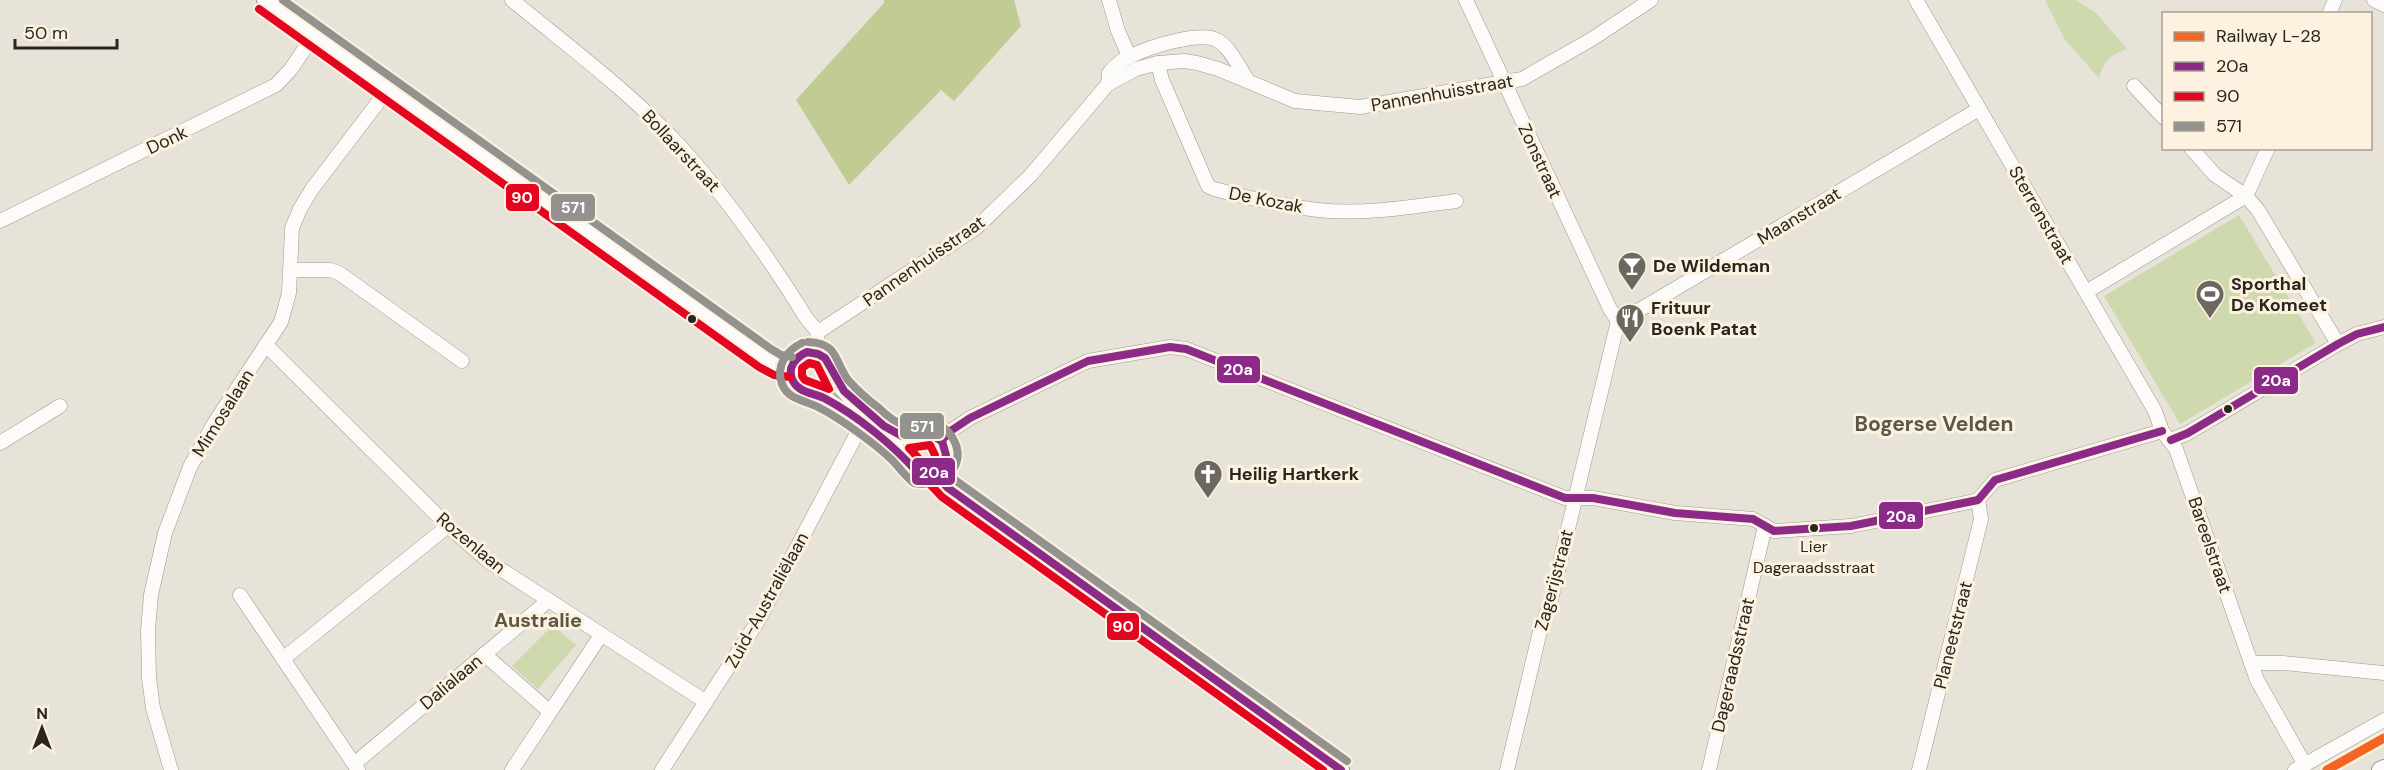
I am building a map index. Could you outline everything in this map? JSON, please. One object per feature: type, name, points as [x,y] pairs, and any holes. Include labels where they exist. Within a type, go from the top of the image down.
[{"type":"street","points":[[265,0],[765,358],[777,365],[792,367]]},
{"type":"street","name":"Bollaarstraat","points":[[512,0],[632,99],[680,146],[741,219],[818,332]]},
{"type":"street","points":[[1109,0],[1118,31],[1129,56]]},
{"type":"street","name":"Zonstraat","points":[[1466,0],[1610,309],[1618,321]]},
{"type":"street","name":"Pannenhuisstraat","points":[[818,332],[976,228],[1030,176],[1108,84],[1136,69],[1158,63],[1184,61],[1197,63],[1218,69],[1295,101],[1360,107],[1522,79],[1592,39],[1651,0]]},
{"type":"street","name":"Sterrenstraat","points":[[1916,0],[2155,411],[2166,435]]},
{"type":"street","points":[[2374,0],[2384,5]]},
{"type":"street","name":"Donk","points":[[0,221],[276,85],[291,69],[314,35]]},
{"type":"street","name":"Pannenhuisstraat","points":[[1108,84],[1109,73],[1129,56],[1181,40],[1203,37],[1216,39],[1223,44],[1249,83]]},
{"type":"street","name":"De Kozak","points":[[1158,63],[1162,80],[1209,186],[1214,189],[1259,201],[1320,210],[1359,211],[1456,201]]},
{"type":"street","points":[[2134,86],[2162,117]]},
{"type":"street","name":"Mimosalaan","points":[[171,770],[153,708],[148,630],[155,570],[165,533],[190,467],[219,415],[276,331],[285,312],[292,270],[290,253],[292,228],[300,209],[312,189],[389,88]]},
{"type":"street","name":"Maanstraat","points":[[1618,321],[1979,110]]},
{"type":"street","points":[[2193,150],[2215,175],[2246,196],[2258,210],[2338,344]]},
{"type":"street","points":[[2086,292],[2246,196],[2267,150]]},
{"type":"street","points":[[292,270],[330,270],[339,273],[462,361]]},
{"type":"street","name":"Zagerijstraat","points":[[1507,770],[1541,627],[1550,604],[1618,321]]},
{"type":"street","points":[[941,441],[970,418],[1088,361],[1170,346],[1186,349],[1565,498],[1593,498],[1675,513],[1753,519],[1774,531],[1851,526],[1978,500],[1995,480],[2166,435],[2188,433],[2338,344],[2357,334],[2384,327]]},
{"type":"street","points":[[815,352],[818,332]]},
{"type":"street","name":"Rozenlaan","points":[[266,345],[448,526],[489,561],[706,702]]},
{"type":"street","points":[[807,352],[815,352],[826,358],[840,386],[890,430],[905,438],[926,434],[937,437],[946,451],[946,458],[942,466],[934,473],[927,474],[913,470],[898,451],[862,424],[824,398],[800,389],[792,381],[792,367],[797,357],[807,352]]},
{"type":"street","points":[[0,443],[60,406]]},
{"type":"street","name":"Zuid-Australiëlaan","points":[[662,770],[758,621],[862,424]]},
{"type":"street","name":"Bareelstraat","points":[[2166,435],[2176,449],[2257,680],[2300,768]]},
{"type":"street","points":[[934,473],[948,488],[1341,770]]},
{"type":"street","name":"Planeetstraat","points":[[1919,770],[1981,519],[1978,500]]},
{"type":"street","points":[[283,659],[448,526]]},
{"type":"street","name":"Dageraadsstraat","points":[[1709,770],[1765,526]]},
{"type":"street","points":[[240,595],[356,767]]},
{"type":"street","name":"Dalialaan","points":[[356,767],[549,600]]},
{"type":"street","points":[[512,770],[601,634]]},
{"type":"street","points":[[484,654],[550,712]]},
{"type":"street","points":[[2251,663],[2283,663],[2384,673]]},
{"type":"street","points":[[2300,768],[2384,720]]},
{"type":"green space","points":[[884,0],[1014,0],[1021,26],[954,101],[941,90],[849,185],[796,100],[884,3]]},
{"type":"green space","points":[[2045,0],[2076,0],[2096,13],[2127,49],[2108,59],[2099,78],[2065,40]]},
{"type":"green space","name":"Sporthal De Komeet","points":[[2239,215],[2316,343],[2180,424],[2104,296]]},
{"type":"green space","points":[[553,625],[576,645],[538,689],[512,666]]},
{"type":"rail line","name":"L-28","points":[[2327,770],[2384,738]]},
{"type":"transit line","name":"571","points":[[283,0],[771,349],[781,355],[792,357]]},
{"type":"transit line","name":"90","points":[[259,9],[759,367],[774,375],[790,377]]},
{"type":"transit line","name":"20a","points":[[2171,440],[2188,433],[2338,344],[2357,334],[2384,327]]},
{"type":"transit line","name":"571","points":[[802,343],[787,354],[781,365],[780,377],[789,394],[838,418],[876,446],[914,483],[934,482],[950,473],[958,457],[957,447],[946,430],[941,426],[912,427],[895,421],[848,380],[830,349],[818,343],[808,342]]},
{"type":"transit line","name":"20a","points":[[941,441],[970,418],[1088,361],[1170,347],[1186,349],[1565,498],[1593,498],[1675,513],[1753,519],[1774,531],[1851,526],[1978,500],[1995,480],[2162,431]]},
{"type":"transit line","name":"20a","points":[[807,352],[825,358],[844,391],[884,426],[902,436],[930,434],[942,441],[946,455],[943,465],[932,473],[918,473],[898,452],[862,422],[837,405],[799,388],[791,376],[791,367],[799,357],[807,352]]},
{"type":"transit line","name":"90","points":[[809,363],[817,365],[829,389],[805,380],[802,376],[802,368],[809,363]]},
{"type":"transit line","name":"90","points":[[930,445],[935,455],[933,461],[923,463],[909,448],[930,445]]},
{"type":"transit line","name":"571","points":[[942,466],[955,480],[1347,761]]},
{"type":"transit line","name":"20a","points":[[934,473],[948,488],[1341,770]]},
{"type":"transit line","name":"90","points":[[926,480],[942,497],[1323,770]]},
{"type":"place","name":"De Wildeman","points":[[1632,292]]},
{"type":"place","name":"Sporthal De Komeet","points":[[2210,320]]},
{"type":"place","name":"Frituur Boenk Patat","points":[[1630,344]]},
{"type":"place","name":"Heilig Hartkerk","points":[[1208,500]]},
{"type":"place","name":"Lier Dageraadsstraat","points":[[1814,528]]},
{"type":"district","name":"Bogerse Velden","points":[[1934,424]]},
{"type":"district","name":"Australie","points":[[538,620]]}]
